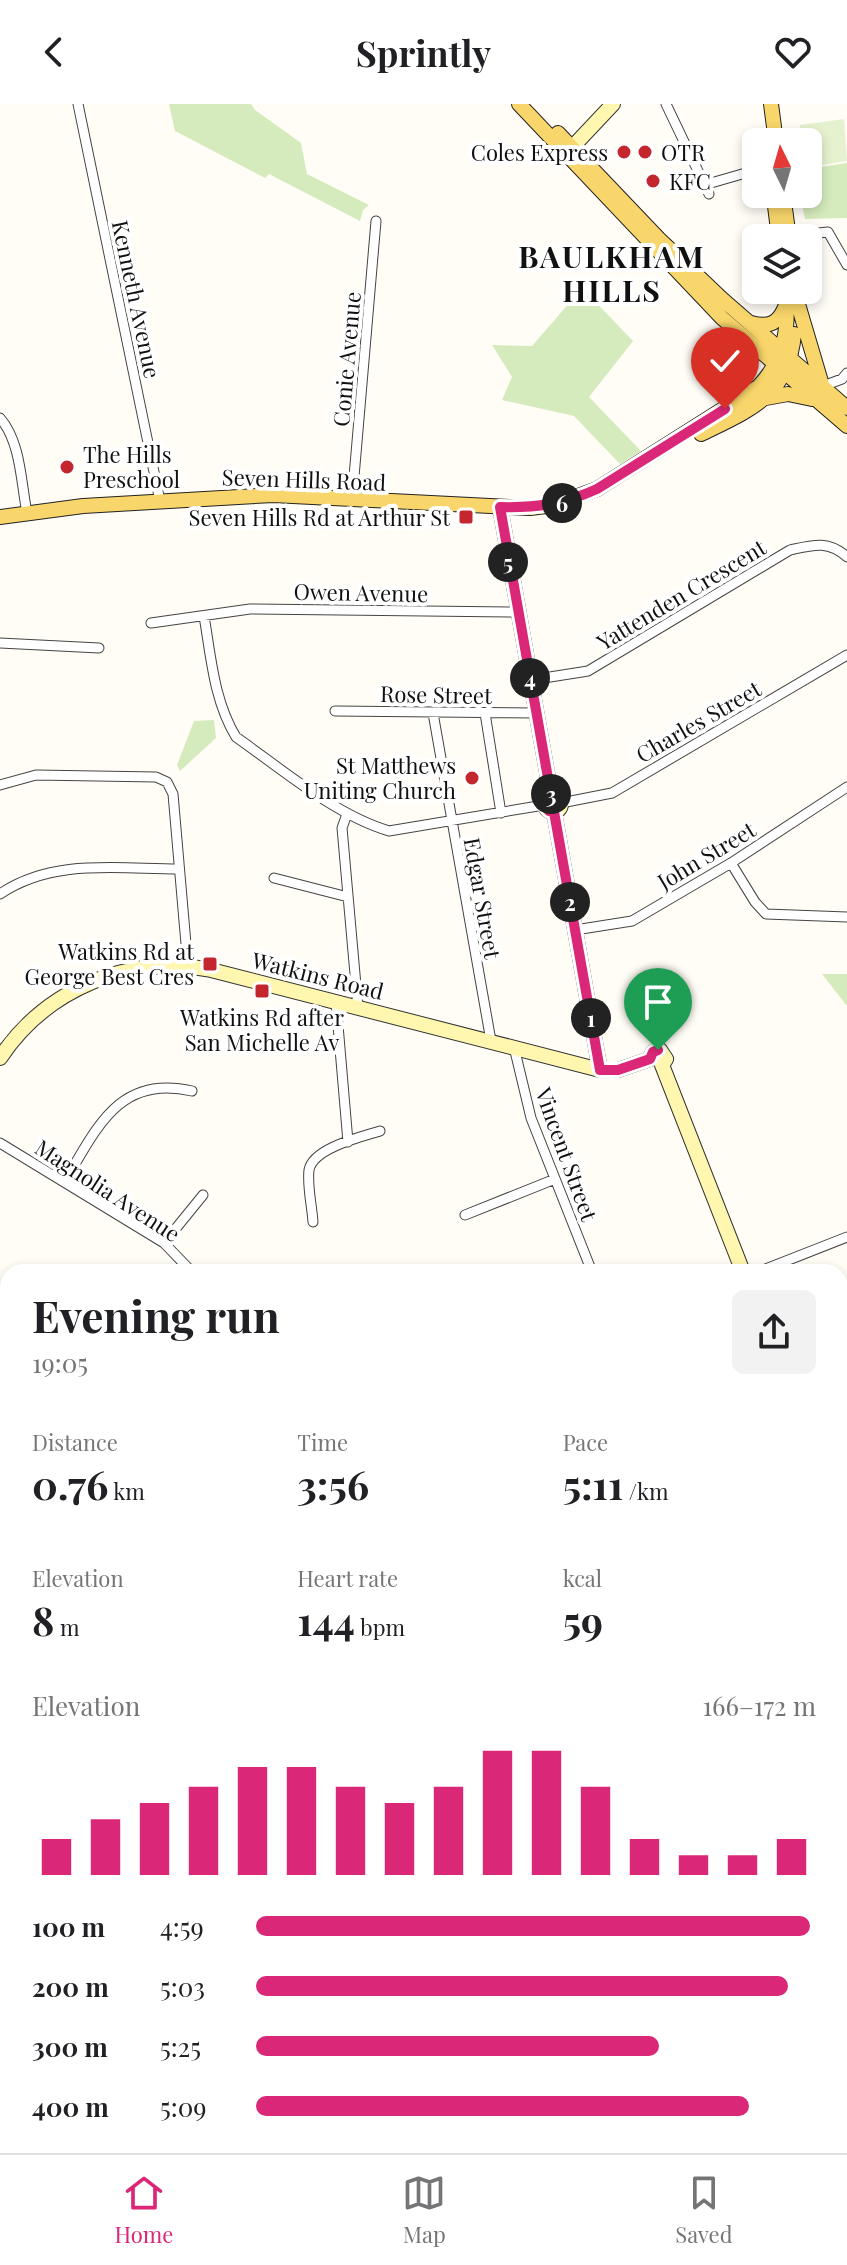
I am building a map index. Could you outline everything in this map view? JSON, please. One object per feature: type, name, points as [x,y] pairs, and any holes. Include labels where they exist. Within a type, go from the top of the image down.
[{"type":"main road","points":[[519,104],[747,323],[820,402],[847,426]]},
{"type":"main road","points":[[530,104],[568,151],[722,318],[784,363],[823,386],[847,408]]},
{"type":"main road","points":[[762,104],[765,128]]},
{"type":"main road","points":[[771,104],[774,128]]},
{"type":"main road","points":[[747,323],[773,324],[781,318],[786,304]]},
{"type":"main road","points":[[784,363],[789,304]]},
{"type":"main road","points":[[793,304],[823,386]]},
{"type":"main road","name":"Seven Hills Road","points":[[0,517],[83,506],[273,495],[500,510],[536,516],[575,507],[600,496],[689,440],[763,399],[784,363]]},
{"type":"main road","name":"Seven Hills Road","points":[[500,510],[554,505],[597,489],[748,395],[784,363]]},
{"type":"main road","points":[[763,399],[788,394],[820,402]]},
{"type":"street","name":"Kenneth Avenue","points":[[78,104],[160,501]]},
{"type":"street","points":[[568,151],[613,104]]},
{"type":"street","points":[[666,104],[706,190],[742,176]]},
{"type":"street","name":"Conie Avenue","points":[[352,500],[376,221]]},
{"type":"street","points":[[822,233],[828,232],[847,265]]},
{"type":"street","points":[[823,386],[839,381],[847,373]]},
{"type":"street","points":[[0,418],[14,440],[27,513]]},
{"type":"street","points":[[500,510],[600,1070]]},
{"type":"street","name":"Yattenden Crescent","points":[[531,680],[588,671],[790,550],[812,545],[836,546],[847,557]]},
{"type":"street","name":"Owen Avenue","points":[[151,623],[268,608],[518,612]]},
{"type":"street","name":"Charles Street","points":[[204,616],[217,692],[236,737],[347,814],[389,831],[612,793],[847,655]]},
{"type":"street","points":[[0,643],[99,648]]},
{"type":"street","name":"Rose Street","points":[[335,711],[537,713]]},
{"type":"street","name":"Edgar Street","points":[[433,713],[491,1041]]},
{"type":"street","points":[[485,713],[501,813]]},
{"type":"street","points":[[1,782],[36,775],[162,778],[173,794],[188,967]]},
{"type":"street","name":"John Street","points":[[575,930],[632,921],[731,863],[847,787]]},
{"type":"street","points":[[347,814],[342,828],[358,1008]]},
{"type":"street","points":[[731,863],[766,914],[847,917]]},
{"type":"street","points":[[0,894],[27,878],[66,868],[179,869]]},
{"type":"street","points":[[274,878],[348,897]]},
{"type":"street","name":"Watkins Road","points":[[0,1058],[37,1014],[77,988],[135,969],[188,967],[211,970],[600,1070],[618,1070],[656,1062],[740,1264]]},
{"type":"street","points":[[336,1002],[348,1142]]},
{"type":"street","name":"Vincent Street","points":[[514,1047],[531,1118],[589,1264]]},
{"type":"street","points":[[65,1181],[104,1117],[117,1104],[154,1088],[177,1087],[192,1091]]},
{"type":"street","points":[[313,1222],[310,1165],[319,1154],[380,1131]]},
{"type":"street","name":"Magnolia Avenue","points":[[0,1143],[164,1243],[184,1264]]},
{"type":"street","points":[[465,1215],[555,1179]]},
{"type":"street","points":[[164,1243],[203,1195]]},
{"type":"street","points":[[778,1264],[847,1237]]},
{"type":"green space","points":[[169,104],[251,104],[301,143],[307,174],[369,205],[363,210],[360,221],[269,174],[265,178],[175,131]]},
{"type":"green space","points":[[844,119],[847,161],[822,165],[822,128],[800,128],[800,125]]},
{"type":"green space","points":[[847,163],[847,218],[805,219],[803,208],[822,208],[822,167]]},
{"type":"green space","points":[[582,288],[633,341],[589,397],[641,451],[620,464],[574,416],[502,400],[512,377],[492,345],[532,346]]},
{"type":"green space","points":[[214,720],[216,738],[180,771],[177,765],[194,721]]},
{"type":"green space","points":[[822,974],[847,974],[847,1006]]},
{"type":"place","name":"Coles Express","points":[[624,152]]},
{"type":"place","name":"OTR","points":[[645,152]]},
{"type":"place","name":"KFC","points":[[653,181]]},
{"type":"place","name":"The Hills Preschool","points":[[67,467]]},
{"type":"place","name":"Seven Hills Rd at Arthur St","points":[[466,517]]},
{"type":"place","name":"St Matthews Uniting Church","points":[[472,778]]},
{"type":"place","name":"Watkins Rd at George Best Cres","points":[[210,964]]},
{"type":"place","name":"Watkins Rd after San Michelle Av","points":[[262,991]]},
{"type":"district","name":"BAULKHAM HILLS","points":[[612,273]]},
{"type":"route","points":[[658,1050],[651,1054],[650,1059],[618,1070],[600,1070],[554,812],[544,805],[551,795],[505,549],[500,507],[530,508],[576,499],[725,409]]}]
